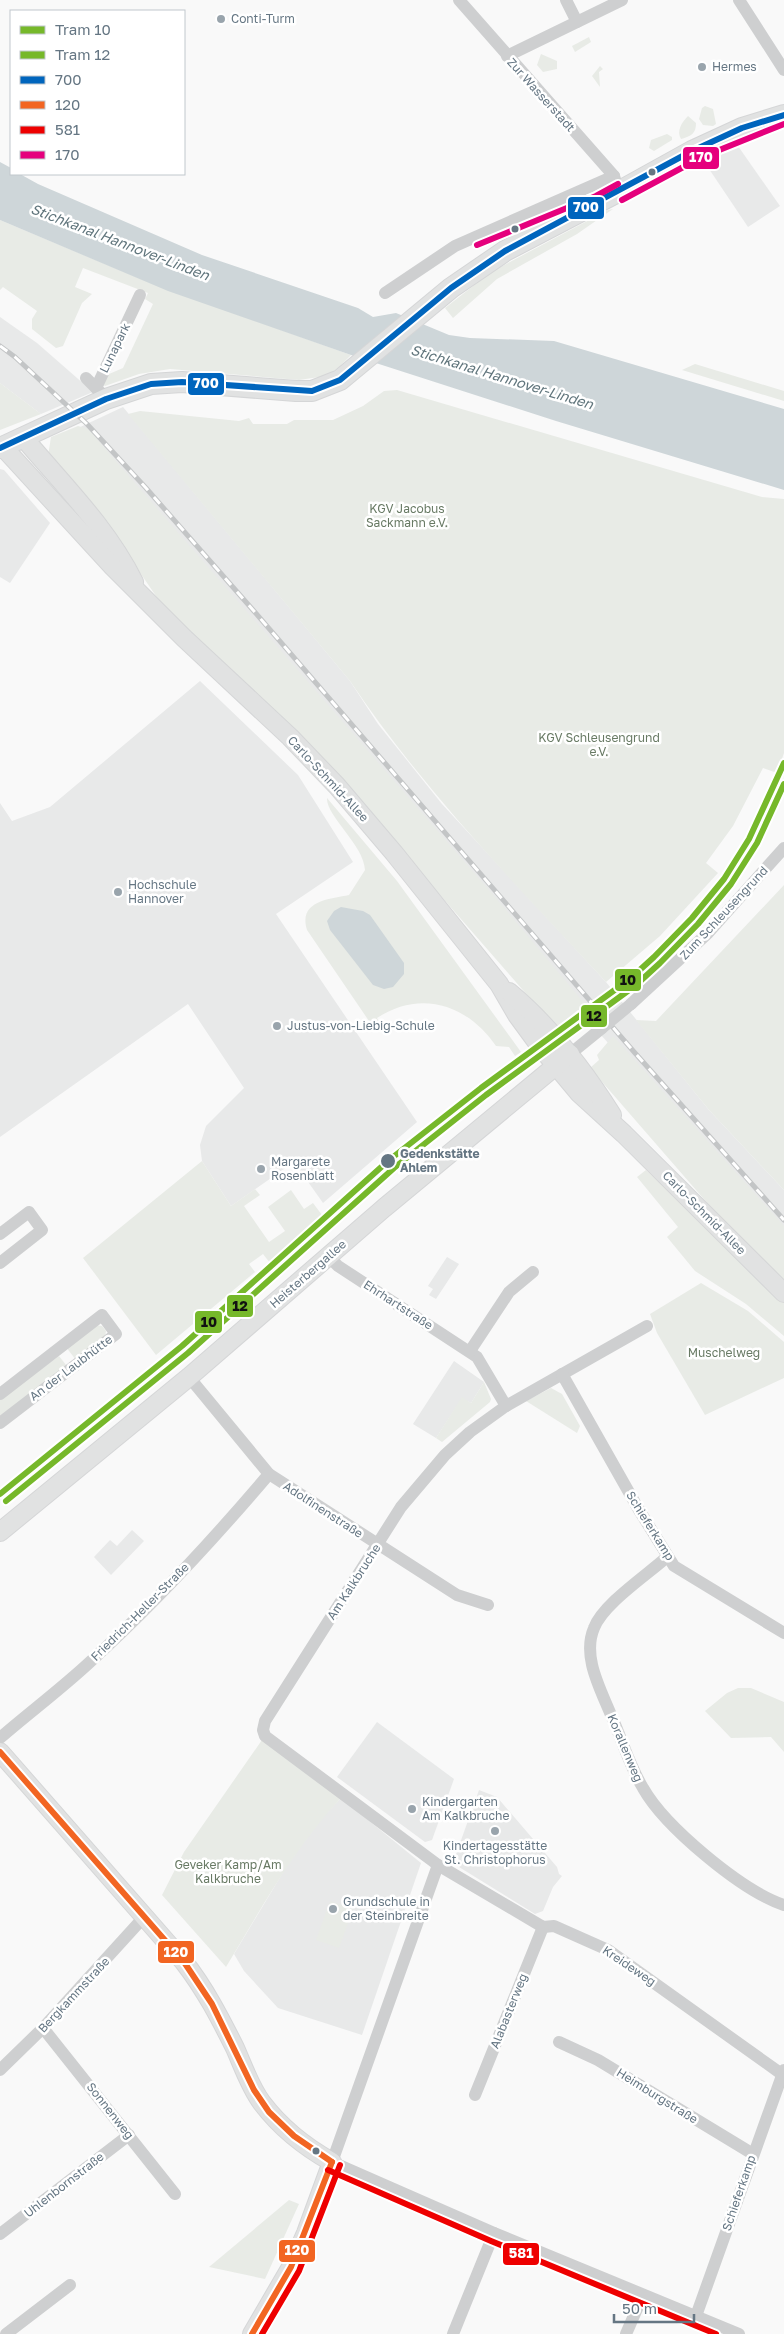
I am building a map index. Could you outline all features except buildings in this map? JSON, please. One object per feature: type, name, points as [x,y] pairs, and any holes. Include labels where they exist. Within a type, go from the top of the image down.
[{"type":"main road","points":[[2,447],[23,437],[96,388],[169,382],[312,391],[340,380],[474,270],[616,184],[669,162],[710,142],[784,115]]},
{"type":"main road","name":"Carlo-Schmid-Allee","points":[[23,437],[89,512],[122,557],[139,591]]},
{"type":"main road","name":"Carlo-Schmid-Allee","points":[[2,447],[113,567],[184,638],[290,737],[337,786],[394,853],[499,984],[517,1015],[555,1066],[579,1093],[624,1134],[784,1293]]},
{"type":"main road","name":"Carlo-Schmid-Allee","points":[[499,984],[532,1012],[570,1054],[591,1082],[624,1134]]},
{"type":"main road","name":"Heisterbergallee","points":[[0,1532],[189,1377],[454,1148],[570,1054]]},
{"type":"main road","points":[[0,1752],[200,1983],[221,2020],[261,2102],[289,2133],[315,2153],[332,2162],[306,2233],[252,2334]]},
{"type":"street","name":"Zur Wasserstadt","points":[[459,0],[616,184]]},
{"type":"street","points":[[566,0],[577,22]]},
{"type":"street","points":[[506,56],[622,0]]},
{"type":"street","points":[[739,0],[784,70]]},
{"type":"street","points":[[385,293],[455,246],[616,184]]},
{"type":"street","name":"Lunapark","points":[[96,388],[140,295]]},
{"type":"street","name":"Zum Schleusengrund","points":[[570,1054],[631,1004],[708,933],[784,848]]},
{"type":"street","points":[[0,1234],[29,1212],[42,1230],[0,1263]]},
{"type":"street","name":"Ehrhartstraße","points":[[329,1256],[338,1266],[470,1351],[484,1366],[506,1406]]},
{"type":"street","points":[[470,1351],[509,1292],[533,1272]]},
{"type":"street","name":"An der Laubhütte","points":[[0,1394],[102,1315],[116,1334],[0,1423]]},
{"type":"street","name":"Am Kalkbruche","points":[[438,1865],[265,1736],[263,1730],[265,1721],[401,1507],[422,1481],[470,1432],[506,1406],[646,1326]]},
{"type":"street","points":[[58,1349],[72,1367]]},
{"type":"street","name":"Schieferkamp","points":[[562,1374],[667,1558],[674,1566],[696,1581],[784,1633]]},
{"type":"street","name":"Adolfinenstraße","points":[[189,1377],[269,1474],[457,1595],[488,1605]]},
{"type":"street","name":"Friedrich-Heller-Straße","points":[[0,1738],[90,1662],[136,1618],[231,1519],[269,1474]]},
{"type":"street","name":"Korallenweg","points":[[667,1558],[603,1612],[594,1628],[589,1644],[595,1674],[635,1773],[643,1789],[658,1810],[678,1832],[750,1890],[767,1900],[784,1905]]},
{"type":"street","points":[[438,1865],[332,2162],[494,2233],[739,2334]]},
{"type":"street","name":"Kreideweg","points":[[438,1865],[543,1927],[554,1926],[608,1950],[783,2073]]},
{"type":"street","name":"Bergkammstraße","points":[[0,2070],[43,2028],[144,1917]]},
{"type":"street","name":"Alabasterweg","points":[[475,2095],[543,1927]]},
{"type":"street","name":"Sonnenweg","points":[[43,2028],[175,2194]]},
{"type":"street","name":"Heimburgstraße","points":[[559,2042],[598,2060],[752,2154]]},
{"type":"street","name":"Schieferkamp","points":[[696,2316],[752,2154],[783,2073]]},
{"type":"street","name":"Uhlenbornstraße","points":[[0,2234],[129,2135]]},
{"type":"street","points":[[453,2334],[494,2233]]},
{"type":"street","points":[[6,2334],[70,2285]]},
{"type":"street","points":[[626,2334],[643,2295]]},
{"type":"shaded area","points":[[738,146],[780,206],[748,227],[703,160]]},
{"type":"shaded area","points":[[0,317],[37,343],[93,392],[41,414],[0,383]]},
{"type":"shaded area","points":[[123,407],[350,681],[378,724],[442,804],[606,982],[709,1110],[784,1190],[784,1236],[579,1011],[446,850],[61,436]]},
{"type":"shaded area","points":[[0,469],[4,470],[50,523],[10,583],[0,577]]},
{"type":"shaded area","name":"Hochschule Hannover","points":[[200,681],[298,775],[353,862],[276,914],[417,1122],[323,1203],[294,1162],[231,1206],[202,1161],[200,1145],[206,1126],[244,1088],[188,1004],[0,1137],[0,803],[12,821],[50,807]]},
{"type":"shaded area","points":[[447,1257],[459,1264],[436,1299],[429,1295],[433,1289],[428,1286]]},
{"type":"shaded area","points":[[454,1361],[484,1382],[471,1403],[462,1398],[436,1438],[413,1424]]},
{"type":"shaded area","points":[[132,1530],[144,1541],[111,1575],[94,1557],[110,1540],[117,1546]]},
{"type":"shaded area","name":"Kindergarten Am Kalkbruche","points":[[377,1722],[454,1779],[432,1840],[425,1842],[337,1777]]},
{"type":"shaded area","name":"Kindertagesstätte St. Christophorus","points":[[479,1790],[497,1797],[557,1867],[559,1874],[562,1876],[553,1887],[543,1911],[535,1914],[459,1867],[461,1861],[455,1857]]},
{"type":"shaded area","name":"Grundschule in der Steinbreite","points":[[341,1798],[421,1863],[362,2035],[278,2008],[244,1971],[234,1954],[288,1864],[320,1820]]},
{"type":"green space","points":[[589,37],[591,42],[575,52],[572,46]]},
{"type":"green space","points":[[541,54],[557,61],[557,69],[543,72],[537,65]]},
{"type":"green space","points":[[600,66],[603,69],[599,72],[600,87],[592,76]]},
{"type":"green space","points":[[705,106],[713,109],[716,124],[713,126],[703,125],[699,119],[702,108]]},
{"type":"green space","points":[[688,116],[696,123],[695,130],[690,136],[681,139],[679,130]]},
{"type":"green space","points":[[667,134],[672,137],[672,140],[654,151],[649,148],[651,140]]},
{"type":"green space","points":[[613,209],[577,234],[497,279],[453,318],[445,308],[491,272]]},
{"type":"green space","points":[[0,220],[153,284],[351,355],[326,376],[299,380],[170,369],[139,374],[105,386],[103,385],[109,374],[123,368],[153,304],[145,299],[148,293],[83,268],[75,287],[92,294],[82,303],[63,346],[56,348],[32,329],[32,319],[37,311],[3,287],[0,290]]},
{"type":"green space","points":[[695,364],[784,391],[784,401],[682,370]]},
{"type":"green space","points":[[0,383],[41,414],[0,430]]},
{"type":"green space","points":[[397,390],[762,497],[784,499],[784,753],[777,773],[763,768],[733,826],[706,863],[718,873],[660,936],[606,982],[505,873],[440,799],[379,722],[350,681],[128,414],[140,411],[239,421],[249,418],[253,424],[287,424],[294,420],[333,420],[363,406],[384,391]]},
{"type":"green space","points":[[78,426],[88,429],[489,890],[585,1004],[556,1028],[406,856],[176,621],[156,596],[106,523],[48,456],[51,437]]},
{"type":"green space","points":[[327,798],[397,881],[521,1052],[515,1056],[509,1047],[496,1046],[472,1020],[458,1011],[442,1006],[427,1003],[410,1004],[394,1009],[377,1018],[380,1024],[376,1025],[369,1021],[307,930],[305,920],[311,907],[317,903],[349,895],[365,870],[363,860],[332,813]]},
{"type":"green space","points":[[784,885],[784,1190],[709,1110],[636,1020],[656,1021]]},
{"type":"green space","points":[[613,1036],[784,1226],[784,1282],[716,1213],[590,1068],[599,1060],[597,1055]]},
{"type":"green space","points":[[202,1161],[231,1206],[255,1189],[260,1195],[244,1206],[269,1242],[285,1231],[268,1207],[291,1190],[304,1209],[313,1203],[322,1215],[270,1263],[263,1254],[249,1264],[255,1272],[156,1355],[83,1258]]},
{"type":"green space","points":[[646,1170],[784,1300],[784,1336],[746,1304],[695,1271],[667,1237],[678,1227],[637,1177]]},
{"type":"green space","name":"Muschelweg","points":[[701,1283],[748,1311],[784,1342],[784,1378],[705,1415],[657,1333],[650,1314]]},
{"type":"green space","points":[[95,1325],[102,1326],[106,1331],[105,1338],[76,1360],[66,1347]]},
{"type":"green space","points":[[59,1356],[66,1365],[0,1419],[0,1398]]},
{"type":"green space","points":[[484,1382],[491,1399],[490,1402],[442,1442],[436,1438],[462,1397],[471,1403]]},
{"type":"green space","points":[[551,1388],[562,1394],[580,1426],[577,1433],[526,1401]]},
{"type":"green space","points":[[738,1688],[751,1688],[784,1702],[784,1752],[771,1737],[731,1738],[705,1711],[727,1693]]},
{"type":"green space","name":"Geveker Kamp/Am Kalkbruche","points":[[264,1737],[341,1798],[293,1858],[226,1967],[162,1895],[184,1852]]},
{"type":"green space","points":[[330,1901],[353,1909],[339,1948],[316,1940]]},
{"type":"green space","points":[[289,2200],[299,2204],[265,2279],[209,2267]]},
{"type":"water","name":"Stichkanal Hannover-Linden","points":[[0,162],[10,167],[10,175],[22,175],[38,184],[202,255],[358,308],[373,317],[396,313],[449,335],[470,338],[554,341],[784,409],[784,490],[556,421],[351,355],[168,291],[0,220]]},
{"type":"water","points":[[341,907],[363,911],[370,915],[404,963],[404,974],[393,987],[384,989],[373,985],[330,930],[327,921],[334,911]]},
{"type":"railway","points":[[0,346],[15,357],[87,424],[146,488],[635,1053],[784,1220]]},
{"type":"tram line","name":"10","points":[[0,1494],[182,1346],[388,1161],[481,1088],[631,978],[654,957],[692,918],[724,879],[749,839],[784,763]]},
{"type":"tram line","name":"12","points":[[6,1501],[188,1353],[394,1168],[486,1095],[636,985],[660,963],[698,924],[731,884],[757,843],[784,784]]},
{"type":"transit line","name":"700","points":[[0,448],[106,399],[151,384],[182,382],[312,391],[340,380],[451,288],[505,251],[692,151],[742,128],[784,115]]},
{"type":"transit line","name":"170","points":[[622,200],[702,157],[784,124]]},
{"type":"transit line","name":"170","points":[[477,245],[596,196],[618,184]]},
{"type":"transit line","name":"120","points":[[0,1752],[184,1962],[212,2004],[254,2090],[269,2112],[294,2136],[332,2162]]},
{"type":"transit line","name":"120","points":[[252,2334],[291,2267],[332,2162]]},
{"type":"transit line","name":"581","points":[[262,2334],[299,2271],[340,2165]]},
{"type":"transit line","name":"581","points":[[328,2170],[491,2241],[716,2334]]},
{"type":"place","name":"Conti-Turm","points":[[221,19]]},
{"type":"place","name":"Hermes","points":[[702,67]]},
{"type":"place","name":"Hochschule Hannover","points":[[118,892]]},
{"type":"place","name":"Justus-von-Liebig-Schule","points":[[277,1026]]},
{"type":"place","name":"Gedenkstätte Ahlem","points":[[388,1161]]},
{"type":"place","name":"Margarete Rosenblatt","points":[[261,1169]]},
{"type":"place","name":"Kindergarten Am Kalkbruche","points":[[412,1809]]},
{"type":"place","name":"Kindertagesstätte St. Christophorus","points":[[495,1831]]},
{"type":"place","name":"Grundschule in der Steinbreite","points":[[333,1909]]},
{"type":"park label","name":"KGV Jacobus Sackmann e.V.","points":[[407,516]]},
{"type":"park label","name":"KGV Schleusengrund e.V.","points":[[599,745]]}]
